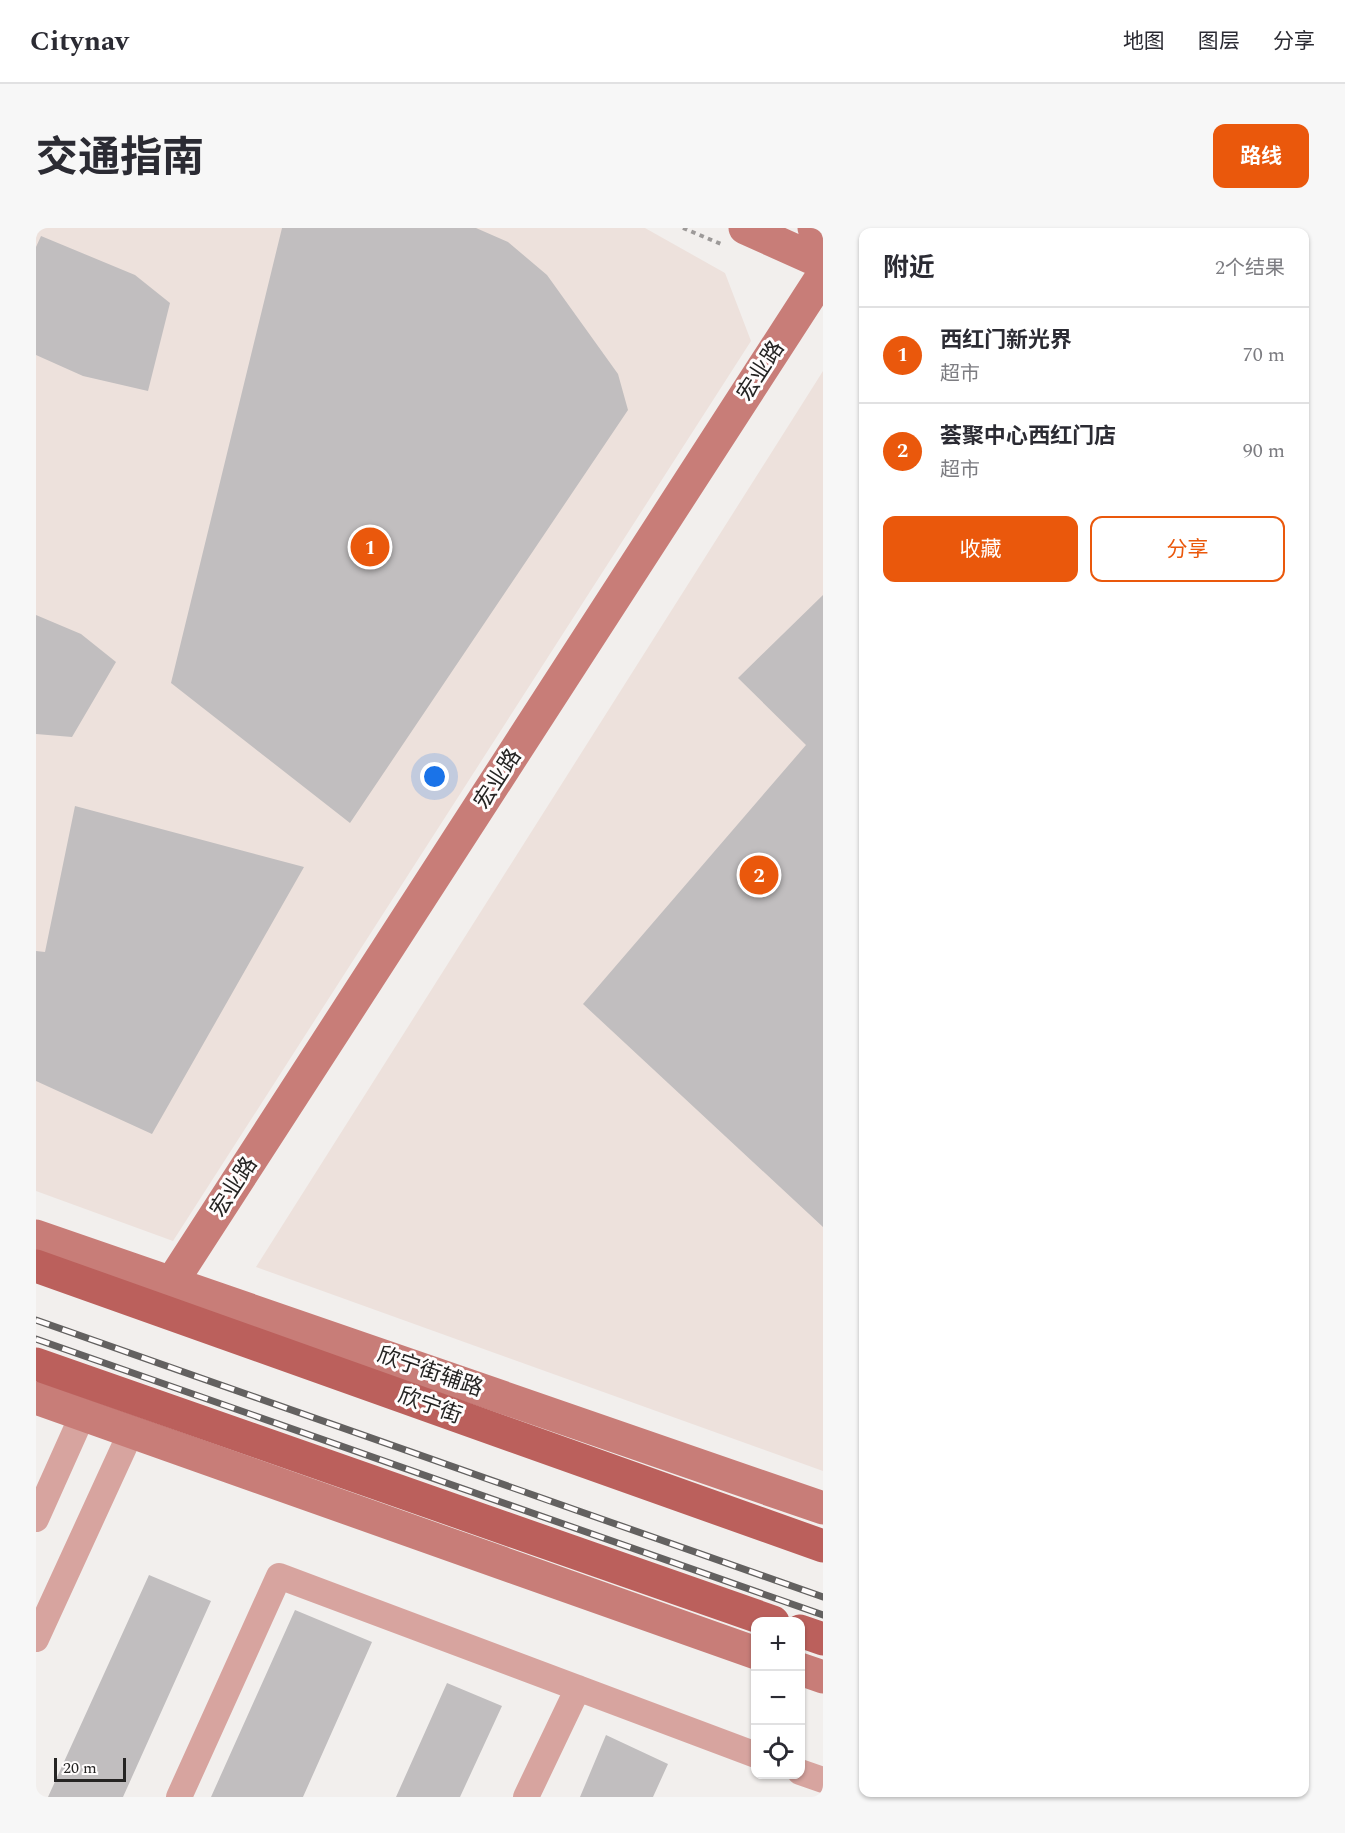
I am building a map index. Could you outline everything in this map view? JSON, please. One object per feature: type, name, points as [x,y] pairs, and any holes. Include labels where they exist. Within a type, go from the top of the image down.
[{"type":"main road","name":"欣宁街","points":[[36,1266],[823,1546]]},
{"type":"main road","points":[[36,1364],[759,1617]]},
{"type":"main road","points":[[805,1632],[823,1639]]},
{"type":"street","points":[[744,228],[823,263]]},
{"type":"street","points":[[814,228],[823,232]]},
{"type":"street","name":"宏业路","points":[[183,1286],[823,275]]},
{"type":"street","name":"宏业路","points":[[183,1286],[823,317]]},
{"type":"street","name":"欣宁街辅路","points":[[36,1236],[823,1508]]},
{"type":"street","points":[[36,1398],[751,1651]]},
{"type":"street","points":[[36,1519],[83,1414]]},
{"type":"street","points":[[36,1639],[130,1432]]},
{"type":"street","points":[[179,1797],[279,1576],[751,1753]]},
{"type":"street","points":[[804,1671],[823,1677]]},
{"type":"street","points":[[526,1797],[578,1688]]},
{"type":"street","points":[[805,1773],[823,1780]]},
{"type":"shaded area","points":[[36,228],[645,228],[725,273],[751,341],[173,1241],[36,1191]]},
{"type":"shaded area","points":[[823,371],[823,1471],[256,1267]]},
{"type":"building","points":[[282,228],[476,228],[508,242],[547,275],[618,374],[628,410],[350,823],[171,683]]},
{"type":"building","points":[[41,236],[135,275],[170,303],[148,391],[83,376],[36,355],[36,247]]},
{"type":"building","points":[[823,595],[823,1227],[583,1004],[806,745],[738,678]]},
{"type":"building","points":[[36,615],[81,634],[116,662],[72,737],[36,734]]},
{"type":"building","points":[[75,806],[304,867],[152,1134],[36,1081],[36,951],[45,952]]},
{"type":"building","points":[[149,1575],[211,1601],[123,1797],[48,1797]]},
{"type":"building","points":[[295,1610],[372,1642],[303,1797],[211,1797]]},
{"type":"building","points":[[447,1683],[502,1706],[460,1797],[396,1797]]},
{"type":"building","points":[[606,1735],[668,1764],[653,1797],[580,1797]]},
{"type":"railway","points":[[36,1320],[823,1597]]},
{"type":"railway","points":[[36,1339],[823,1615]]},
{"type":"place","name":"西红门新光界","points":[[370,547]]},
{"type":"place","name":"荟聚中心西红门店","points":[[759,875]]}]
